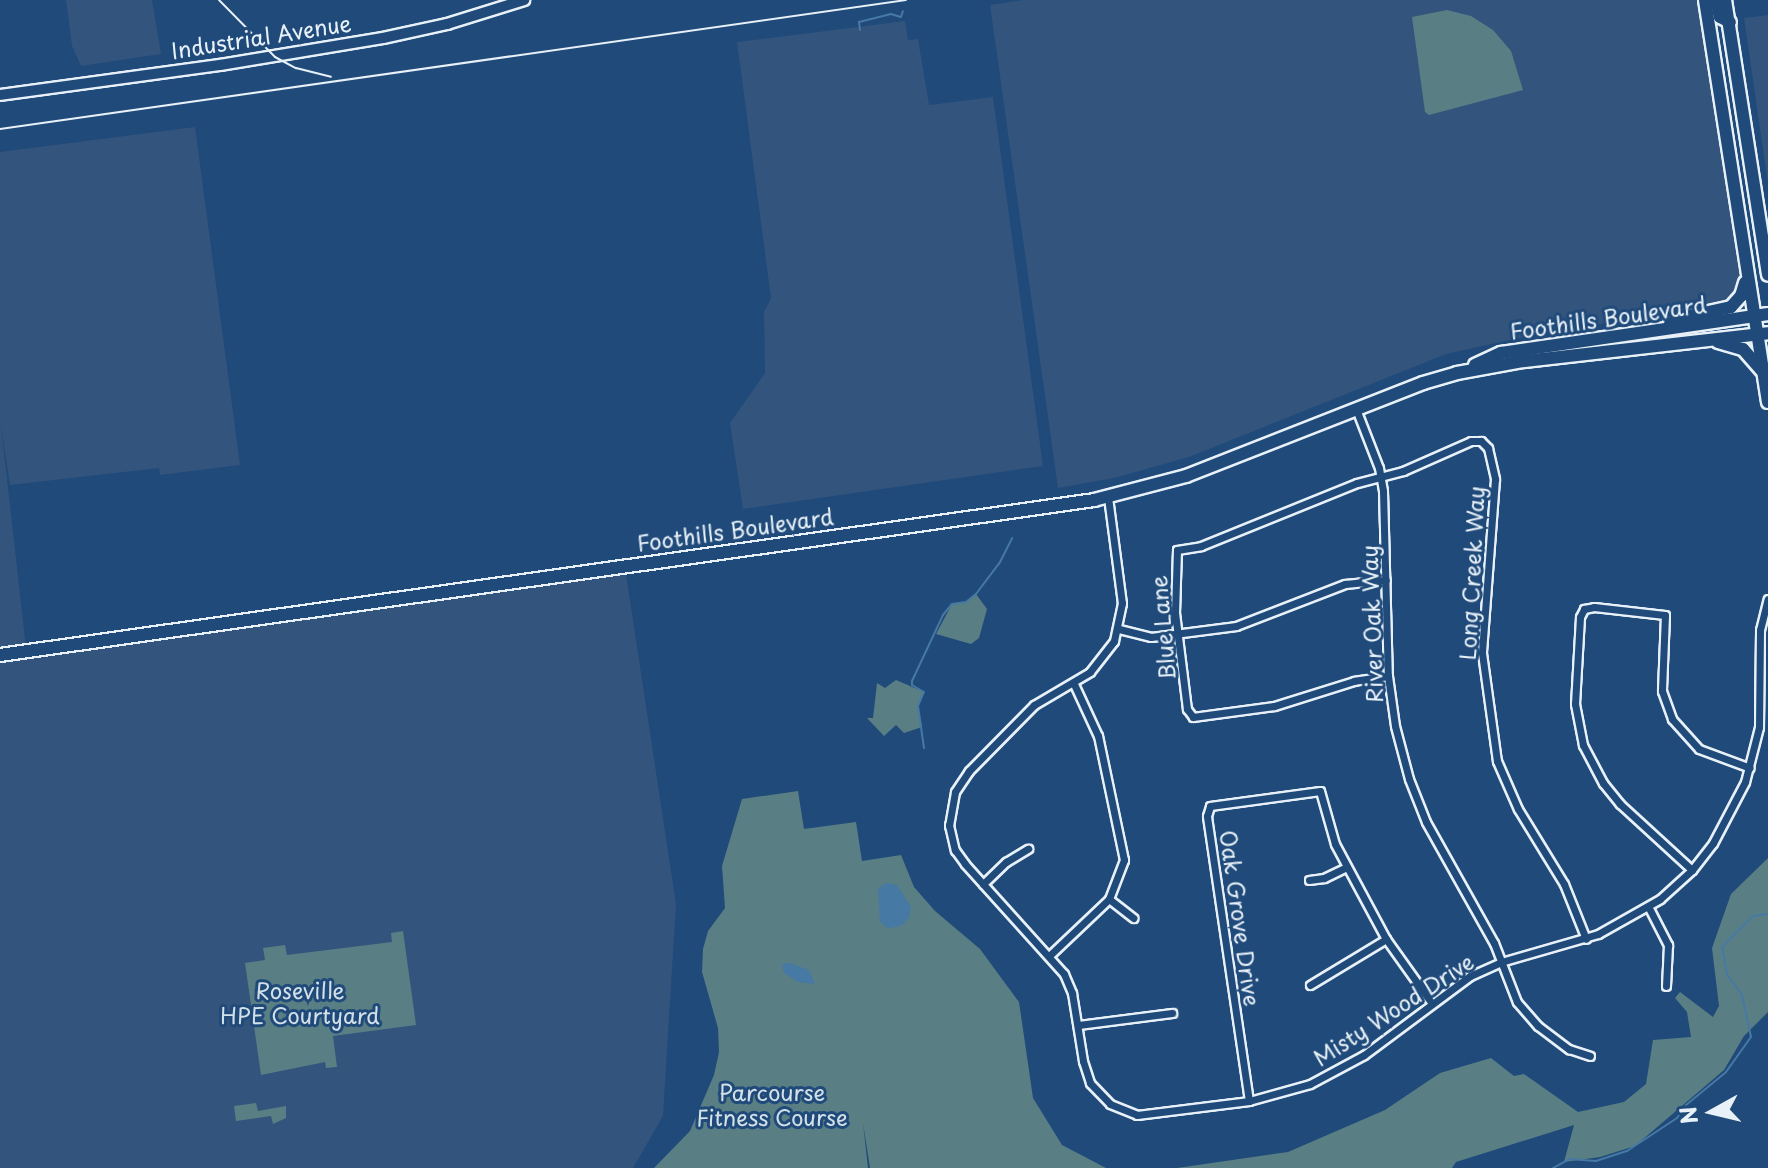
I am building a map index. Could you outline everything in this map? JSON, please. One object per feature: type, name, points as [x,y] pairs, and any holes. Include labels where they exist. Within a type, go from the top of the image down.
[{"type":"main road","points":[[1705,0],[1752,316],[1762,334],[1762,371],[1768,402]]},
{"type":"main road","points":[[1716,0],[1720,17],[1730,22]]},
{"type":"main road","points":[[1725,0],[1768,275]]},
{"type":"main road","points":[[1663,328],[1681,318],[1731,307],[1741,296],[1746,275]]},
{"type":"main road","name":"Foothills Boulevard","points":[[0,655],[1108,497],[1186,476],[1457,373],[1501,353],[1768,314]]},
{"type":"main road","name":"Foothills Boulevard","points":[[1457,373],[1524,361],[1564,359],[1762,334]]},
{"type":"main road","points":[[1707,340],[1737,346],[1762,371]]},
{"type":"street","name":"Industrial Avenue","points":[[0,95],[383,38],[447,24],[524,0]]},
{"type":"street","points":[[1564,359],[1569,349],[1588,341]]},
{"type":"street","points":[[1524,361],[1558,350],[1562,343]]},
{"type":"street","name":"River Oak Way","points":[[1356,409],[1381,476],[1388,676],[1395,726],[1417,800],[1501,962],[1517,1002],[1530,1018],[1569,1049],[1590,1056]]},
{"type":"street","name":"Long Creek Way","points":[[1381,476],[1403,471],[1471,441],[1481,441],[1488,448],[1495,479],[1482,653],[1493,738],[1506,786],[1564,884],[1586,939]]},
{"type":"street","name":"Blue Lane","points":[[1381,476],[1201,546],[1177,550],[1178,634],[1187,709],[1193,717],[1264,708],[1354,681],[1388,676]]},
{"type":"street","name":"Misty Wood Drive","points":[[1108,497],[1122,603],[1119,629],[1104,659],[1074,684],[1034,705],[969,771],[955,792],[949,816],[952,842],[959,857],[1050,955],[1069,984],[1090,1083],[1118,1109],[1147,1115],[1249,1101],[1291,1091],[1346,1066],[1462,980],[1501,962],[1586,939],[1649,908],[1692,870],[1728,821],[1750,768],[1759,727],[1760,630],[1768,599]]},
{"type":"street","points":[[1119,629],[1151,637],[1244,624],[1345,584],[1386,580]]},
{"type":"street","points":[[1692,870],[1620,804],[1586,754],[1575,704],[1580,617],[1584,609],[1594,607],[1665,615],[1662,691],[1672,719],[1699,749],[1750,768]]},
{"type":"street","points":[[1050,955],[1109,899],[1123,869],[1122,837],[1095,726],[1074,684]]},
{"type":"street","name":"Oak Grove Drive","points":[[1249,1101],[1207,816],[1210,806],[1320,791],[1328,826],[1347,867],[1386,939],[1431,1002]]},
{"type":"street","points":[[983,884],[1006,862],[1028,849]]},
{"type":"street","points":[[1309,880],[1324,878],[1347,867]]},
{"type":"street","points":[[1109,899],[1133,918]]},
{"type":"street","points":[[1649,908],[1668,945],[1666,986]]},
{"type":"street","points":[[1310,985],[1386,939]]},
{"type":"street","points":[[1078,1025],[1172,1013]]},
{"type":"shaded area","points":[[66,0],[152,0],[161,54],[81,66],[72,46]]},
{"type":"shaded area","points":[[1023,0],[1713,0],[1756,300],[1542,333],[1446,354],[1189,457],[1114,478],[1058,488],[990,5]]},
{"type":"shaded area","points":[[1768,15],[1768,184],[1744,18]]},
{"type":"shaded area","points":[[905,21],[908,40],[918,39],[929,105],[993,97],[1043,466],[743,509],[730,423],[765,373],[764,312],[771,298],[737,42]]},
{"type":"shaded area","points":[[195,127],[240,465],[160,475],[159,468],[10,485],[1,425],[26,648],[0,652],[0,152]]},
{"type":"shaded area","points":[[626,574],[676,904],[663,1116],[633,1168],[0,1168],[0,659]]},
{"type":"shaded area","points":[[886,883],[897,885],[911,907],[909,918],[901,926],[888,928],[880,922],[878,889]]},
{"type":"shaded area","points":[[790,963],[809,970],[815,984],[798,982],[784,973],[782,964]]},
{"type":"green space","points":[[1447,10],[1471,16],[1493,30],[1511,51],[1523,90],[1429,115],[1425,112],[1412,17]]},
{"type":"green space","points":[[976,594],[987,609],[979,638],[971,644],[936,634],[952,604],[966,602]]},
{"type":"green space","points":[[896,680],[924,692],[918,706],[922,727],[904,733],[896,725],[884,736],[867,718],[873,718],[877,683],[885,688]]},
{"type":"green space","name":"Parcourse Fitness Course","points":[[798,791],[804,829],[856,822],[862,861],[901,855],[914,887],[935,911],[980,949],[1019,1002],[1033,1098],[1062,1145],[1106,1168],[870,1168],[863,1123],[868,1168],[654,1168],[690,1131],[714,1075],[719,1052],[718,1028],[702,972],[703,949],[708,931],[725,908],[722,866],[742,799]]},
{"type":"green space","points":[[1768,858],[1768,1012],[1744,1036],[1724,1070],[1635,1146],[1600,1157],[1564,1162],[1574,1125],[1456,1162],[1452,1168],[1177,1168],[1288,1152],[1385,1110],[1440,1073],[1491,1058],[1514,1076],[1524,1074],[1578,1112],[1624,1102],[1646,1084],[1653,1040],[1691,1037],[1687,1012],[1675,998],[1680,992],[1713,1017],[1719,1006],[1712,948],[1731,894]]},
{"type":"green space","name":"Roseville HPE Courtyard","points":[[403,931],[416,1025],[333,1036],[337,1067],[326,1068],[325,1062],[261,1075],[245,963],[265,960],[263,948],[285,945],[287,955],[392,942],[391,933]]},
{"type":"green space","points":[[256,1103],[258,1111],[286,1106],[286,1118],[273,1124],[271,1116],[236,1121],[234,1106]]},
{"type":"waterway","points":[[860,30],[859,22],[891,14],[901,17],[903,11]]},
{"type":"waterway","points":[[924,748],[918,706],[924,692],[912,685],[912,681],[943,615],[952,604],[966,602],[976,594],[999,564],[1012,538]]},
{"type":"waterway","points":[[1553,1168],[1569,1159],[1596,1161],[1627,1151],[1677,1118],[1686,1105],[1726,1072],[1751,1037],[1742,995],[1727,974],[1722,947],[1753,916],[1768,914]]},
{"type":"railway","points":[[219,0],[275,57],[296,68],[331,77]]},
{"type":"railway","points":[[0,129],[906,0]]}]
